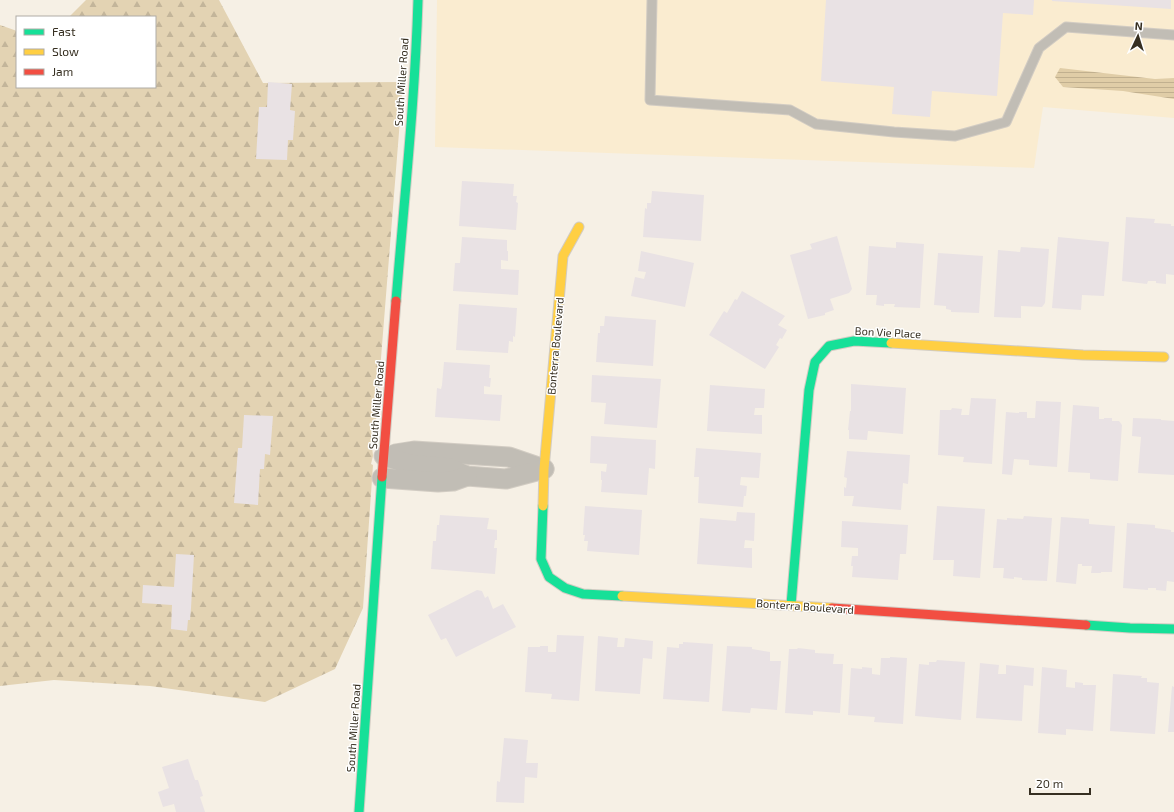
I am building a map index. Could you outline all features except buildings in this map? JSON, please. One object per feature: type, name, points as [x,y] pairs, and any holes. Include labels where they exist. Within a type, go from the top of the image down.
[{"type":"street","name":"South Miller Road","points":[[359,812],[382,478],[412,108],[418,0]]},
{"type":"street","name":"Bonterra Boulevard","points":[[579,227],[563,256],[544,469],[541,559],[549,577],[565,588],[582,594],[790,604],[1130,628],[1174,629]]},
{"type":"street","name":"Bon Vie Place","points":[[790,604],[809,390],[815,362],[829,346],[854,341],[1083,355],[1164,357]]},
{"type":"street","points":[[384,456],[414,451],[491,455],[509,457],[544,469]]},
{"type":"street","points":[[384,456],[409,464],[450,468],[467,476],[506,479],[544,469]]},
{"type":"street","points":[[382,478],[438,482],[453,481],[467,476]]},
{"type":"lane","points":[[652,0],[650,100],[790,110],[816,124],[894,132],[955,136],[1006,122],[1039,48],[1066,27],[1174,35]]},
{"type":"shaded area","points":[[437,0],[1174,0],[1174,118],[1043,107],[1034,168],[435,147]]},
{"type":"shaded area","points":[[1060,68],[1155,79],[1174,78],[1174,99],[1123,91],[1063,87],[1055,77]]},
{"type":"green space","points":[[86,0],[219,0],[263,83],[403,82],[374,446],[372,447],[373,456],[371,464],[373,465],[363,608],[335,669],[265,702],[150,686],[54,680],[0,686],[0,25],[16,31],[16,88],[156,88],[156,16],[70,16]]},
{"type":"traffic: fast","points":[[396,301],[412,113],[418,0]]},
{"type":"traffic: fast","points":[[791,605],[809,390],[815,362],[829,346],[854,341],[891,343]]},
{"type":"traffic: fast","points":[[359,812],[382,477]]},
{"type":"traffic: fast","points":[[543,506],[541,559],[549,577],[565,588],[583,594],[622,596]]},
{"type":"traffic: fast","points":[[1086,625],[1174,629]]},
{"type":"traffic: slow","points":[[543,506],[544,469],[563,256],[579,227]]},
{"type":"traffic: slow","points":[[891,343],[1083,355],[1164,357]]},
{"type":"traffic: slow","points":[[622,596],[832,608]]},
{"type":"traffic: jam","points":[[382,477],[396,301]]},
{"type":"traffic: jam","points":[[832,608],[1086,625]]}]
